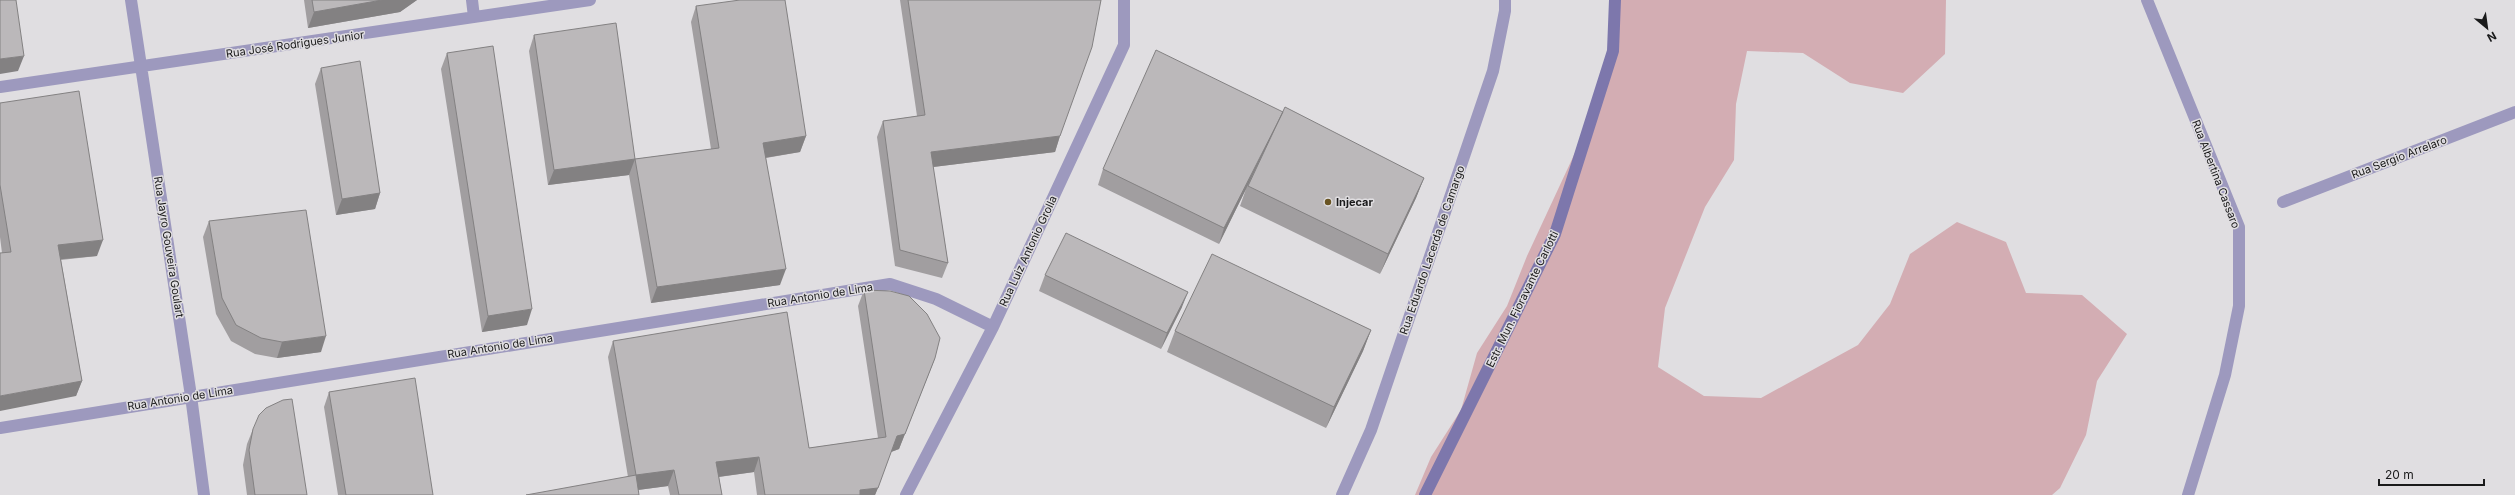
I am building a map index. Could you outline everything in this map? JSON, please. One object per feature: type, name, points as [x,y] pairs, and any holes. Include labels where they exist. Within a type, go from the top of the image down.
[{"type":"street","name":"Rua Jayro Gouveira Goulart","points":[[131,0],[191,396],[204,495]]},
{"type":"street","points":[[472,0],[474,17]]},
{"type":"street","name":"Rua José Rodrigues Junior","points":[[0,88],[590,0]]},
{"type":"street","name":"Rua Luiz Antonio Grolla","points":[[906,495],[993,327],[1124,45],[1124,0]]},
{"type":"street","name":"Rua Eduardo Lacerda de Camargo","points":[[1342,495],[1371,430],[1493,70],[1505,12],[1505,0]]},
{"type":"street","name":"Estr. Mun. Fioravante Carlotti","points":[[1425,495],[1555,234],[1613,50],[1615,0]]},
{"type":"street","name":"Rua Albertina Cassaro","points":[[2147,0],[2239,227],[2239,306],[2225,375],[2188,495]]},
{"type":"street","name":"Rua Sergio Arrelaro","points":[[2283,202],[2515,112]]},
{"type":"street","name":"Rua Antonio de Lima","points":[[0,428],[890,284],[936,299],[993,327]]},
{"type":"shaded area","points":[[1616,0],[1946,0],[1945,54],[1903,93],[1850,83],[1803,53],[1747,51],[1736,104],[1734,160],[1705,207],[1665,308],[1658,367],[1704,396],[1761,398],[1858,345],[1890,304],[1910,254],[1957,222],[2006,242],[2026,293],[2082,295],[2127,334],[2097,381],[2086,435],[2060,488],[2052,495],[1415,495],[1431,457],[1461,410],[1477,353],[1507,306],[1527,256],[1600,99]]},
{"type":"building","points":[[0,0],[16,0],[24,56],[0,59]]},
{"type":"building","points":[[312,0],[382,0],[314,12]]},
{"type":"building","points":[[740,0],[785,0],[806,136],[763,143],[786,269],[657,287],[635,159],[719,148],[696,6]]},
{"type":"building","points":[[908,0],[1101,0],[1092,47],[1060,136],[931,152],[948,263],[900,250],[883,121],[925,115]]},
{"type":"building","points":[[616,23],[635,159],[554,170],[534,35]]},
{"type":"building","points":[[493,46],[532,309],[488,316],[447,53]]},
{"type":"building","points":[[1156,50],[1283,112],[1224,228],[1103,169]]},
{"type":"building","points":[[360,61],[380,193],[342,199],[321,68]]},
{"type":"building","points":[[79,91],[103,240],[58,245],[82,381],[0,396],[0,253],[11,252],[0,185],[0,103]]},
{"type":"building","name":"Injecar","points":[[1285,107],[1424,178],[1388,254],[1248,186]]},
{"type":"building","points":[[306,210],[326,336],[282,342],[261,338],[236,325],[222,298],[209,221]]},
{"type":"building","points":[[1066,233],[1188,292],[1167,333],[1045,275]]},
{"type":"building","points":[[1212,254],[1371,330],[1334,407],[1175,331]]},
{"type":"building","points":[[864,290],[890,291],[909,296],[927,314],[940,338],[935,358],[905,434],[897,436],[878,488],[860,490],[860,495],[765,495],[759,457],[716,462],[722,495],[679,495],[674,470],[636,475],[613,341],[787,312],[809,448],[886,437]]},
{"type":"building","points":[[415,378],[433,495],[346,495],[329,392]]},
{"type":"building","points":[[292,399],[307,495],[255,495],[249,450],[253,429],[259,415],[266,408],[283,400]]},
{"type":"building","points":[[636,475],[639,495],[526,495]]},
{"type":"place","name":"Injecar","points":[[1328,202]]}]
